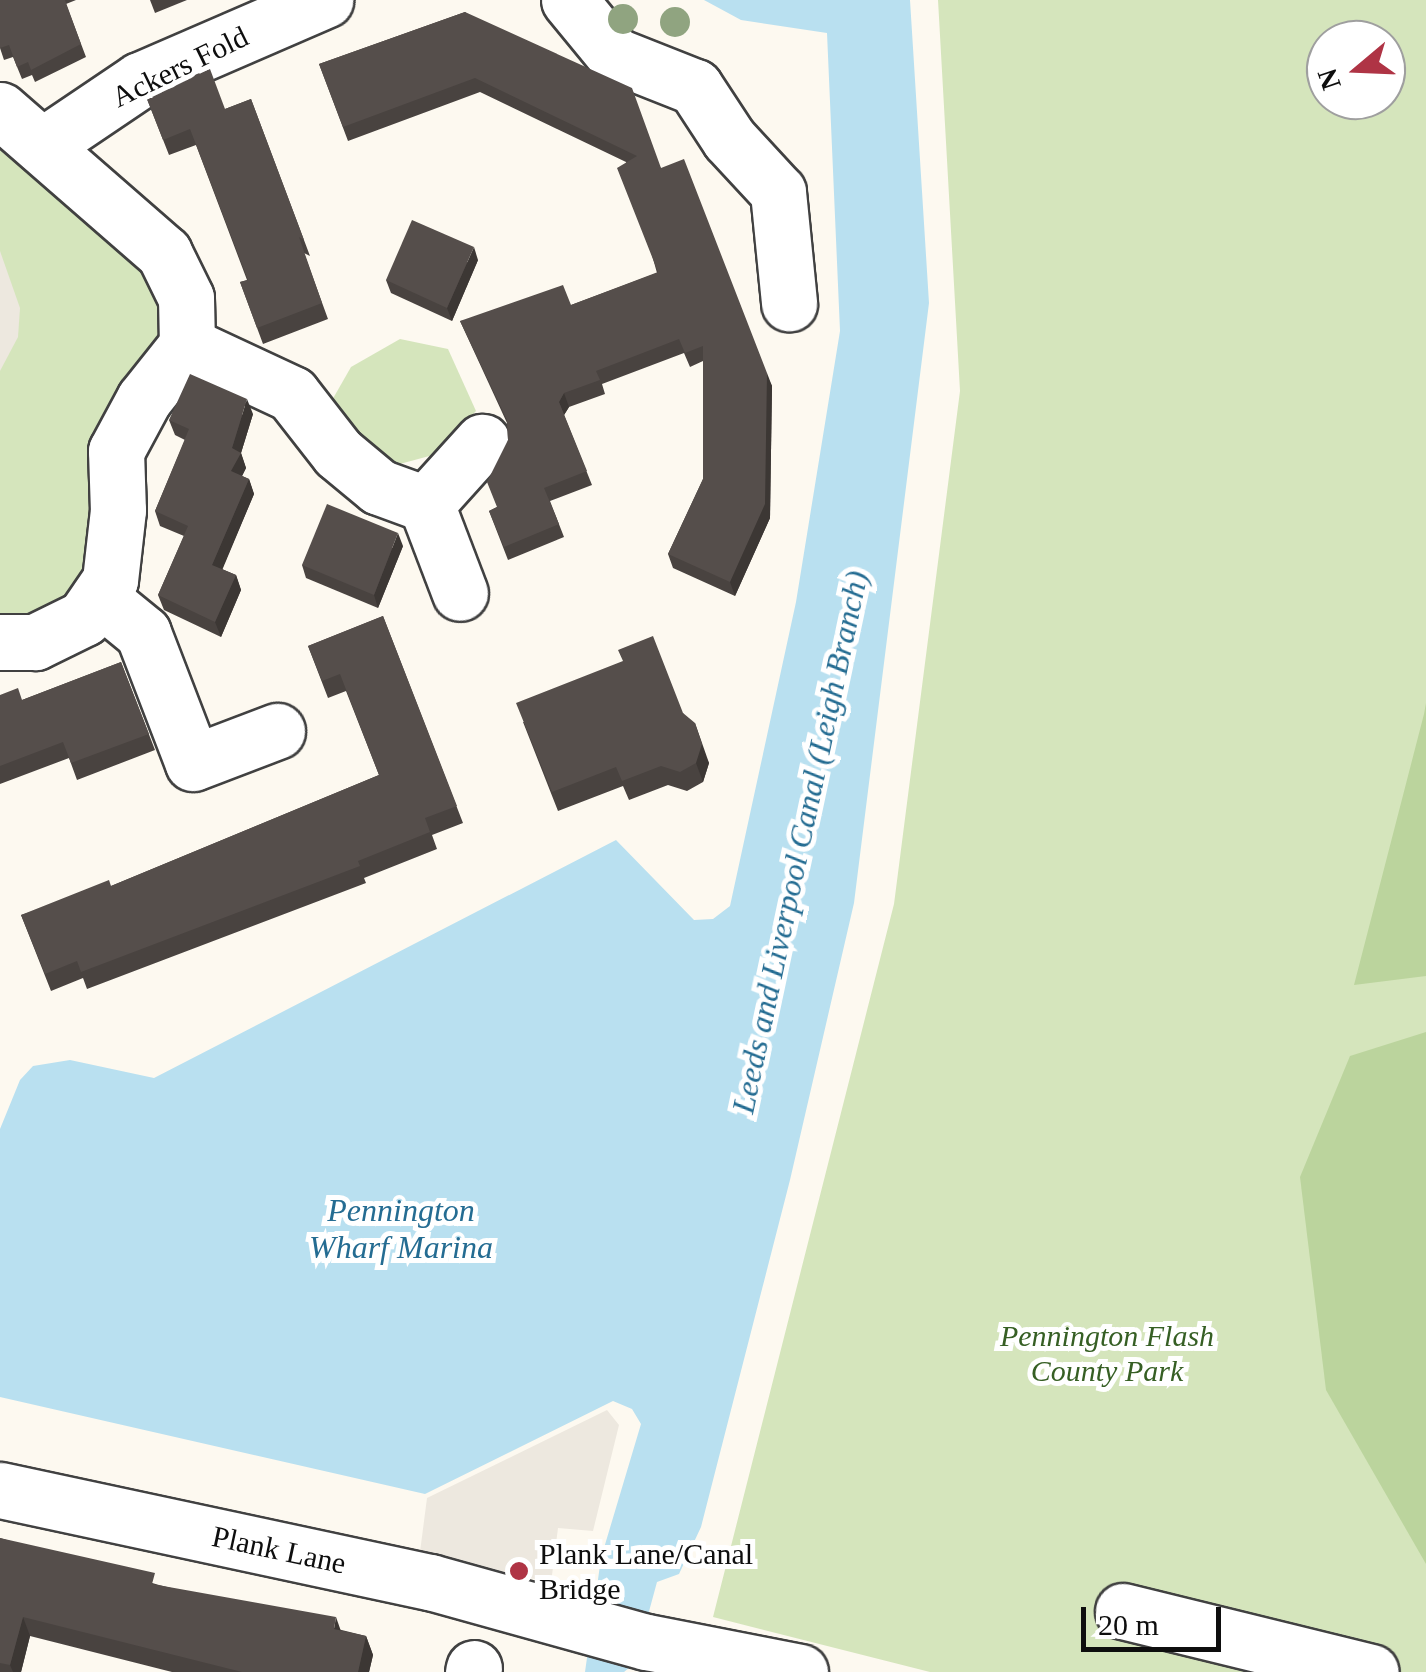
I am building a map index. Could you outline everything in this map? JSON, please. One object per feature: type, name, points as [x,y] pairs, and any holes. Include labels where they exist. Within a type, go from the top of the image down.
[{"type":"street","name":"Ackers Fold","points":[[42,146],[140,80],[325,0]]},
{"type":"street","points":[[569,0],[614,55],[696,87],[729,139],[778,192],[789,303]]},
{"type":"street","points":[[0,110],[164,253],[186,298],[187,345],[144,399],[116,451],[118,510],[110,580],[84,618],[35,642],[0,642]]},
{"type":"street","points":[[187,345],[292,394],[338,453],[366,476],[426,504],[460,593]]},
{"type":"street","points":[[426,504],[482,442]]},
{"type":"street","points":[[99,597],[143,633],[193,763],[277,731]]},
{"type":"street","name":"Plank Lane","points":[[0,1490],[430,1582],[556,1618],[651,1653],[800,1672]]},
{"type":"street","points":[[1123,1611],[1371,1672]]},
{"type":"green space","name":"Pennington Flash County Park","points":[[938,0],[1426,0],[1426,1672],[930,1672],[713,1617],[894,904],[960,391]]},
{"type":"green space","points":[[0,140],[154,276],[163,324],[95,558],[53,613],[0,621]]},
{"type":"green space","points":[[400,339],[448,349],[476,411],[433,455],[385,468],[327,409],[351,367]]},
{"type":"green space","points":[[1426,703],[1426,976],[1354,985],[1424,714]]},
{"type":"green space","points":[[1426,1032],[1426,1564],[1326,1390],[1300,1177],[1350,1056]]},
{"type":"shaded area","points":[[0,251],[20,308],[18,337],[0,371]]},
{"type":"shaded area","points":[[607,1410],[619,1425],[593,1531],[558,1528],[551,1583],[420,1552],[427,1498]]},
{"type":"water","name":"Pennington Wharf Marina","points":[[704,0],[910,0],[929,303],[854,903],[790,1180],[701,1527],[679,1574],[657,1582],[635,1663],[624,1672],[585,1672],[601,1558],[641,1424],[632,1409],[613,1401],[425,1494],[0,1397],[0,1129],[20,1080],[33,1066],[70,1060],[154,1078],[616,840],[694,920],[713,919],[730,906],[796,602],[840,331],[827,33],[741,20]]},
{"type":"building","points":[[0,0],[65,0],[81,44],[31,70],[28,62],[17,67],[9,45],[0,48]]},
{"type":"building","points":[[465,12],[632,88],[661,168],[684,159],[767,373],[765,504],[730,582],[668,554],[703,479],[703,346],[685,353],[679,339],[596,371],[600,380],[564,393],[559,402],[587,471],[544,488],[559,524],[504,547],[489,511],[497,507],[487,482],[508,440],[507,420],[460,321],[563,285],[571,305],[658,272],[617,168],[637,156],[475,78],[343,127],[319,64]]},
{"type":"building","points":[[210,69],[225,109],[251,99],[304,240],[299,237],[322,303],[257,328],[240,282],[248,280],[190,129],[163,140],[145,94]]},
{"type":"building","points":[[412,220],[474,247],[447,308],[386,280]]},
{"type":"building","points":[[190,374],[247,399],[232,448],[241,453],[231,471],[249,479],[212,565],[236,575],[215,622],[158,595],[188,526],[155,511],[189,429],[169,420]]},
{"type":"building","points":[[327,504],[398,533],[374,595],[302,565]]},
{"type":"building","points":[[383,616],[457,806],[425,818],[430,832],[358,861],[360,866],[81,972],[77,961],[45,974],[21,915],[109,880],[111,886],[379,775],[340,674],[322,681],[308,646]]},
{"type":"building","points":[[653,636],[683,713],[695,723],[702,744],[696,763],[680,772],[661,766],[622,781],[616,767],[552,792],[516,703],[623,661],[618,650]]},
{"type":"building","points":[[121,662],[149,734],[71,763],[63,742],[0,766],[0,695],[18,688],[22,700]]},
{"type":"building","points":[[0,1538],[155,1573],[152,1584],[336,1617],[334,1629],[366,1636],[358,1672],[242,1672],[23,1617],[10,1665],[0,1663]]},
{"type":"place","name":"Plank Lane/Canal Bridge","points":[[519,1571]]},
{"type":"water label","name":"Leeds and Liverpool Canal (Leigh Branch)","points":[[800,842]]}]
